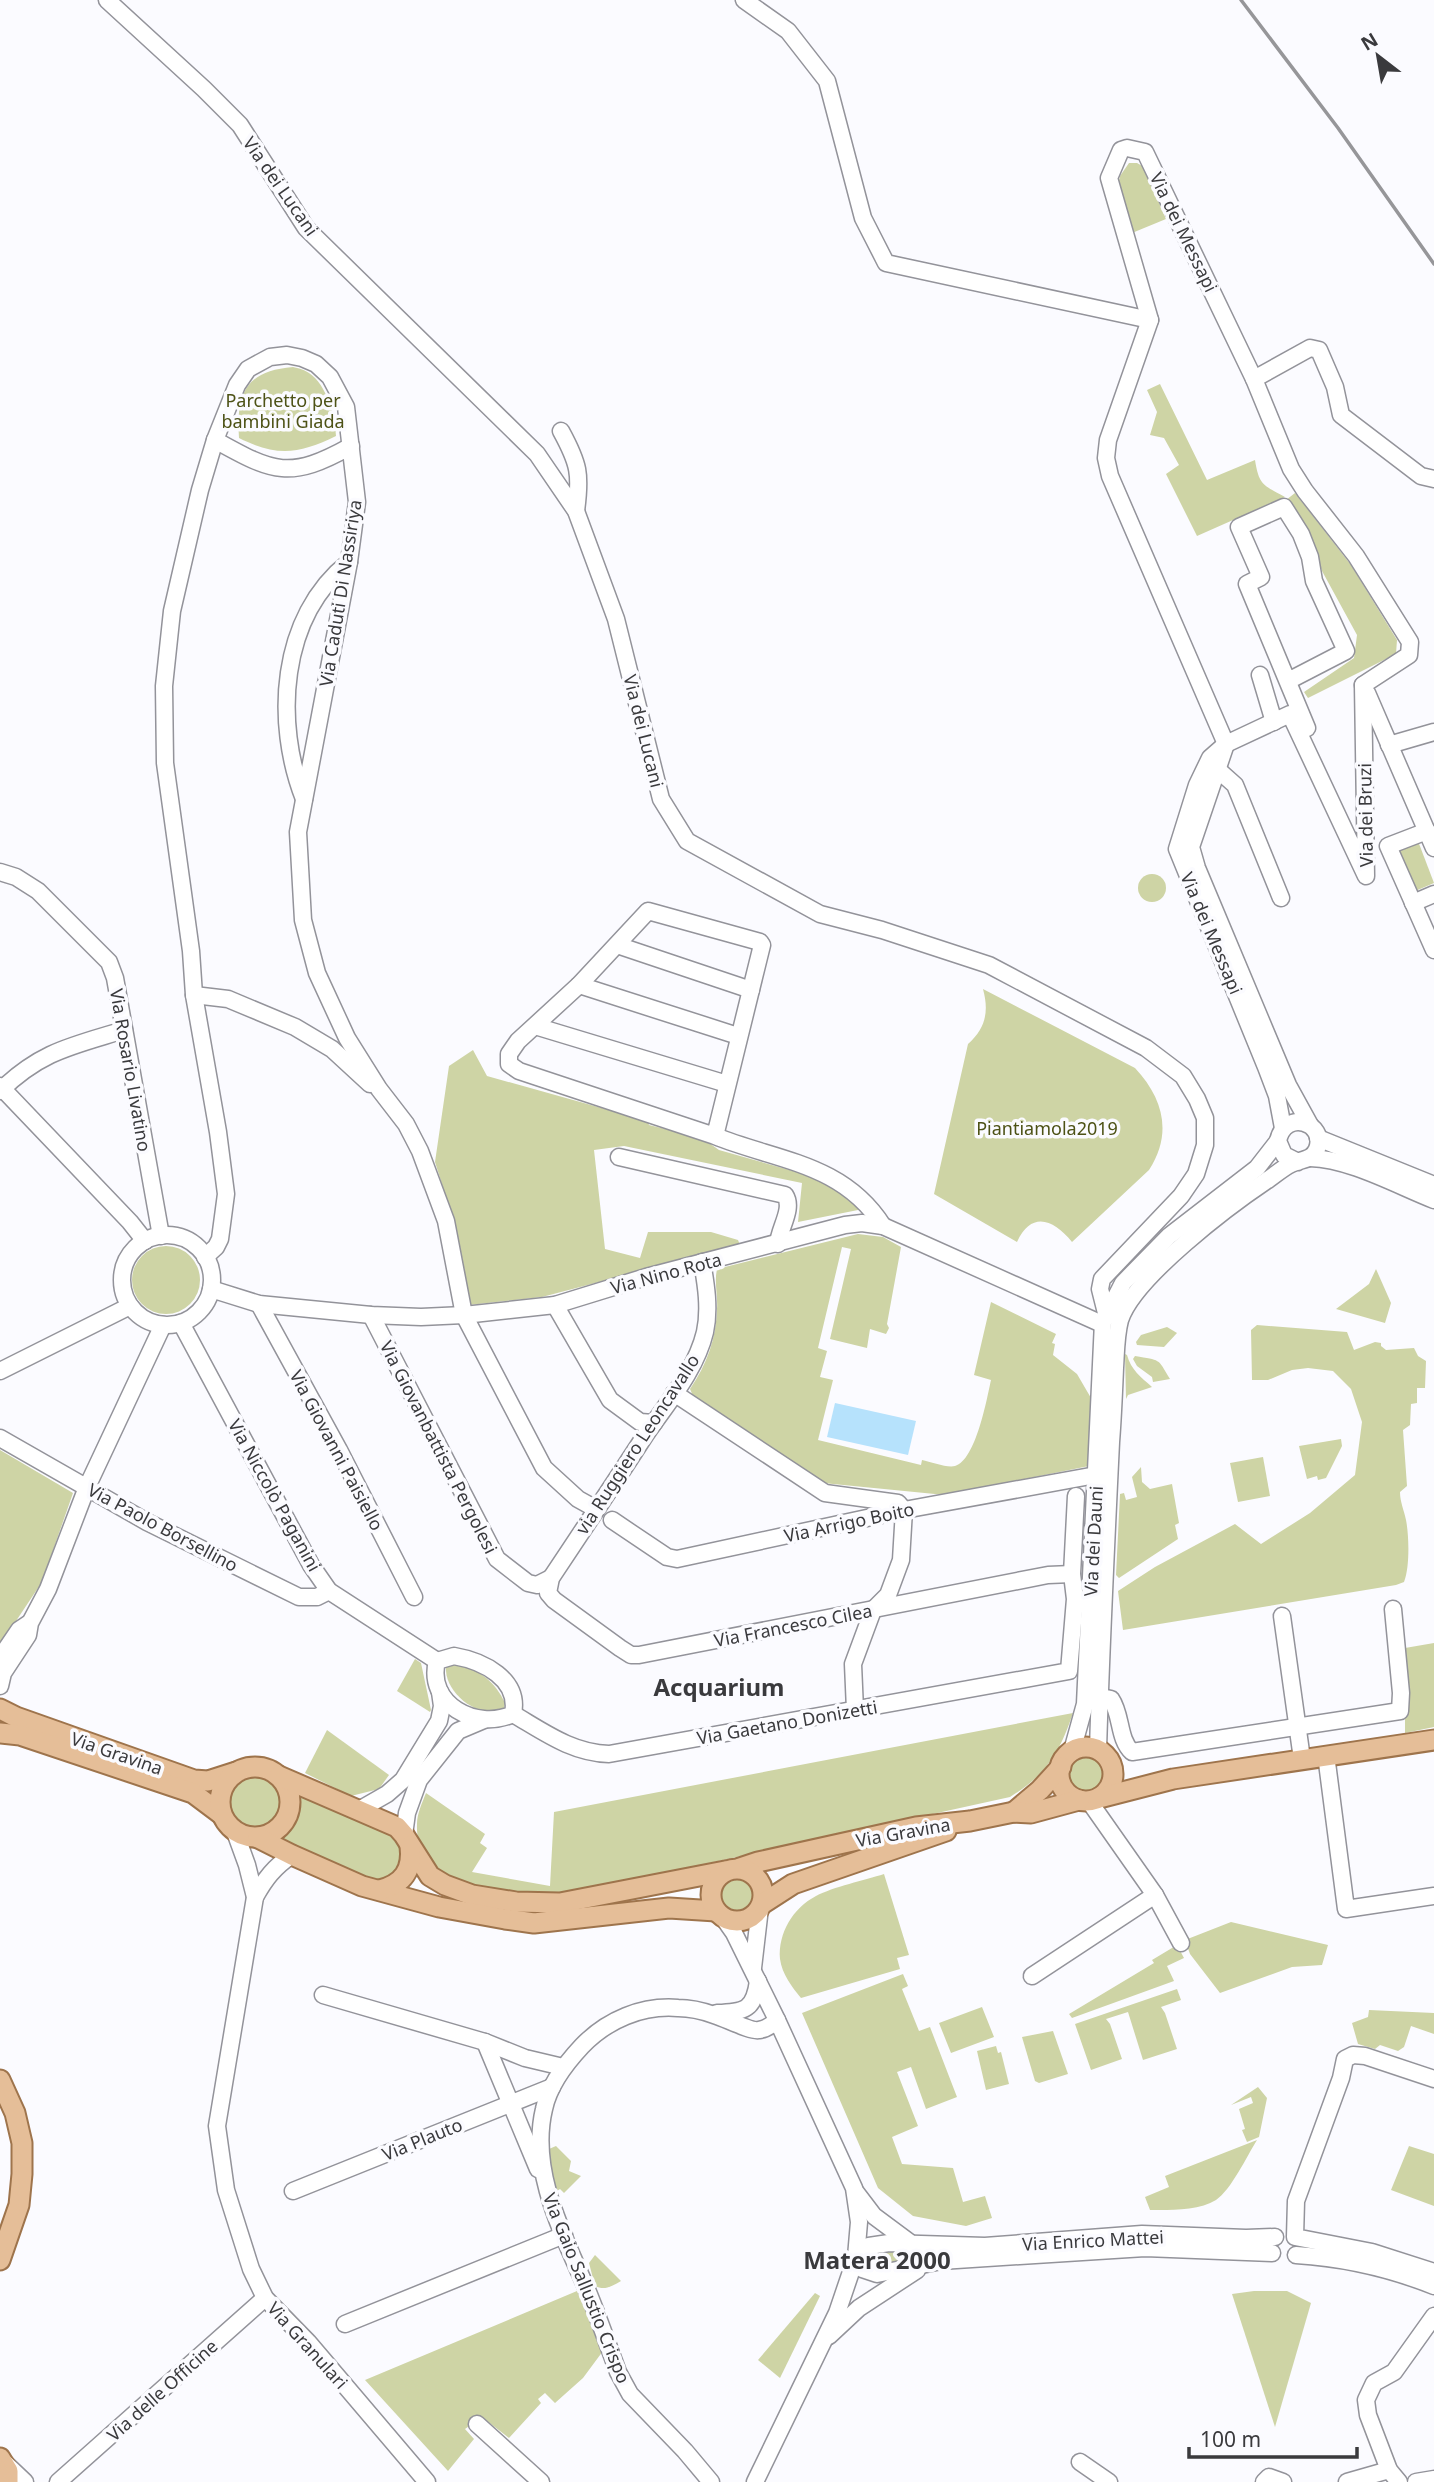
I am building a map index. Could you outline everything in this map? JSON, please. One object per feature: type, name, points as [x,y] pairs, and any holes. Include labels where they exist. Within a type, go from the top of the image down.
[{"type":"main road","points":[[0,1708],[0,1716]]},
{"type":"main road","name":"Via Gravina","points":[[0,1708],[16,1717],[194,1780],[208,1781],[236,1772]]},
{"type":"main road","name":"Via Gravina","points":[[0,1733],[20,1735],[193,1793],[221,1814]]},
{"type":"main road","points":[[970,1821],[1014,1812],[1031,1813],[1170,1780],[1434,1740]]},
{"type":"main road","points":[[1014,1812],[1081,1748],[1105,1757],[1120,1774],[1128,1777],[1170,1780]]},
{"type":"main road","points":[[1089,1799],[1110,1786],[1113,1771],[1105,1757]]},
{"type":"main road","points":[[1067,1759],[1059,1775],[1065,1791],[1089,1799]]},
{"type":"main road","points":[[258,1838],[279,1828],[286,1819],[290,1796],[279,1776],[263,1768],[254,1767],[236,1772],[221,1790],[219,1802],[226,1824],[234,1832],[258,1838],[362,1886],[439,1907],[534,1923],[669,1908],[719,1914],[741,1921],[750,1917],[761,1906],[764,1895],[759,1880],[747,1870],[732,1870],[713,1883],[712,1901],[719,1914]]},
{"type":"main road","name":"Via Gravina","points":[[279,1776],[397,1827],[430,1876],[444,1885],[472,1895],[516,1902],[560,1903],[732,1870],[916,1827],[970,1821]]},
{"type":"main road","name":"Via Gravina","points":[[761,1906],[793,1884],[970,1821]]},
{"type":"main road","points":[[380,1891],[400,1882],[408,1872],[412,1859],[407,1840]]},
{"type":"main road","points":[[0,2080],[15,2113],[22,2143],[22,2174],[19,2205],[0,2260]]},
{"type":"street","name":"Via dei Lucani","points":[[107,0],[240,125],[306,228],[537,454],[576,511],[616,619],[661,799],[687,841],[820,914],[882,930],[989,965],[1146,1048],[1183,1076],[1205,1118],[1205,1144],[1196,1174],[1181,1196],[1102,1279],[1100,1289]]},
{"type":"street","points":[[744,0],[788,31],[827,81],[863,218],[886,262],[1150,320],[1108,440],[1106,458],[1110,476],[1226,744],[1274,722],[1260,675]]},
{"type":"street","name":"Via dei Messapi","points":[[1150,320],[1109,178],[1121,150],[1127,148],[1145,152],[1254,379],[1291,469],[1356,556],[1410,642],[1409,655],[1363,685]]},
{"type":"street","points":[[1254,379],[1310,348],[1319,350],[1335,387],[1341,415],[1421,476],[1434,479]]},
{"type":"street","name":"Via Caduti Di Nassiriya","points":[[205,1257],[220,1239],[226,1194],[194,995],[191,951],[166,763],[164,686],[172,611],[200,491],[215,440],[237,385],[248,369],[270,357],[287,355],[316,365],[330,377],[346,407],[357,502],[349,562],[298,832],[303,920],[317,973],[347,1038],[406,1124],[431,1176],[446,1221],[464,1315],[544,1468],[578,1499],[596,1509]]},
{"type":"street","points":[[561,431],[575,456],[580,479],[576,511]]},
{"type":"street","points":[[215,440],[253,461],[277,469],[309,466],[351,446]]},
{"type":"street","points":[[1288,681],[1346,651],[1314,581],[1310,557],[1301,534],[1284,507],[1239,527],[1261,577],[1247,584],[1366,876]]},
{"type":"street","points":[[304,799],[288,746],[288,674],[292,653],[313,605],[326,586],[349,562]]},
{"type":"street","name":"Via dei Bruzi","points":[[1363,685],[1434,848]]},
{"type":"street","name":"Via dei Bruzi","points":[[1363,685],[1366,876]]},
{"type":"street","name":"Via dei Bruzi","points":[[1274,722],[1290,715],[1366,876]]},
{"type":"street","points":[[1390,745],[1434,732]]},
{"type":"street","name":"Via dei Messapi","points":[[1203,898],[1191,847],[1226,744]]},
{"type":"street","name":"Via dei Messapi","points":[[1226,744],[1210,758],[1197,785],[1177,849],[1203,898],[1272,1064],[1314,1132]]},
{"type":"street","points":[[1217,769],[1235,785],[1281,898]]},
{"type":"street","points":[[1427,831],[1388,846],[1434,950]]},
{"type":"street","name":"Via Rosario Livatino","points":[[0,872],[16,877],[37,891],[109,962],[115,978],[124,1030],[153,1239]]},
{"type":"street","points":[[1413,903],[1434,894]]},
{"type":"street","points":[[715,1136],[762,945],[760,942],[648,911],[579,985],[518,1041],[509,1054],[509,1063],[519,1071],[715,1136],[746,1149],[814,1168],[838,1180],[874,1212],[883,1226]]},
{"type":"street","points":[[617,945],[751,990]]},
{"type":"street","points":[[579,985],[738,1036]]},
{"type":"street","points":[[194,995],[229,999],[295,1027],[332,1049],[365,1082],[379,1088]]},
{"type":"street","points":[[535,1026],[727,1084]]},
{"type":"street","points":[[124,1030],[63,1048],[40,1058],[1,1088],[130,1222],[153,1239]]},
{"type":"street","name":"Via dei Messapi","points":[[1272,1064],[1281,1135]]},
{"type":"street","points":[[1434,1185],[1294,1122],[1281,1135],[1284,1155],[1304,1160],[1327,1158],[1434,1200]]},
{"type":"street","points":[[1304,1160],[1317,1150],[1314,1132]]},
{"type":"street","name":"Via dei Dauni","points":[[1110,1324],[1172,1254],[1247,1186],[1281,1135]]},
{"type":"street","points":[[619,1157],[785,1195],[788,1209],[778,1235],[778,1244]]},
{"type":"street","name":"Via dei Dauni","points":[[1067,1759],[1085,1704],[1110,1324],[1117,1293],[1123,1283],[1169,1236],[1247,1186],[1290,1164],[1304,1160]]},
{"type":"street","name":"Via Nino Rota","points":[[211,1289],[259,1304],[371,1315],[464,1315],[555,1305],[702,1262],[862,1223],[883,1226],[1110,1324]]},
{"type":"street","points":[[181,1238],[191,1242],[205,1257],[210,1267],[211,1289],[205,1303],[195,1315],[181,1323],[163,1325],[139,1316],[130,1306],[122,1283],[123,1270],[127,1259],[153,1239],[181,1238]]},
{"type":"street","name":"via Ruggiero Leoncavallo","points":[[551,1578],[696,1356],[705,1331],[707,1287],[702,1262]]},
{"type":"street","points":[[1100,1289],[1106,1295],[1117,1293]]},
{"type":"street","points":[[1100,1289],[1110,1324]]},
{"type":"street","name":"Via Giovanni Paisiello","points":[[259,1304],[339,1450],[414,1597]]},
{"type":"street","points":[[555,1305],[610,1400],[640,1422],[654,1423]]},
{"type":"street","points":[[0,1371],[130,1306]]},
{"type":"street","name":"Via Giovanbattista Pergolesi","points":[[371,1315],[497,1559],[528,1583],[537,1585],[551,1578]]},
{"type":"street","name":"Via Niccolò Paganini","points":[[181,1323],[311,1565],[329,1591],[437,1661]]},
{"type":"street","points":[[0,1686],[3,1673],[28,1634],[30,1623],[64,1551],[87,1487],[163,1325]]},
{"type":"street","points":[[674,1393],[825,1493],[898,1503],[904,1510],[901,1560],[888,1595],[873,1610],[853,1664],[855,1710]]},
{"type":"street","name":"Via Paolo Borsellino","points":[[0,1438],[147,1522],[299,1597],[317,1597],[329,1591]]},
{"type":"street","name":"Via dei Dauni","points":[[1100,1486],[1101,1698],[1105,1757]]},
{"type":"street","name":"Via Arrigo Boito","points":[[612,1520],[667,1557],[677,1559],[904,1510],[1100,1486]]},
{"type":"street","points":[[1072,1574],[1076,1496]]},
{"type":"street","name":"Via Francesco Cilea","points":[[551,1578],[548,1593],[551,1597],[631,1655],[1048,1575],[1072,1574]]},
{"type":"street","name":"Via Gaetano Donizetti","points":[[513,1714],[563,1744],[592,1753],[609,1754],[1069,1671],[1075,1599],[1072,1574]]},
{"type":"street","points":[[1101,1698],[1111,1699],[1117,1707],[1124,1740],[1132,1752],[1400,1711],[1401,1693],[1393,1609]]},
{"type":"street","points":[[1282,1616],[1302,1759]]},
{"type":"street","points":[[0,1658],[19,1630],[30,1623]]},
{"type":"street","points":[[359,1810],[387,1794],[403,1780],[439,1721],[442,1706],[435,1670],[437,1661],[454,1656],[478,1661],[491,1669],[508,1685],[513,1695],[513,1714],[500,1719],[469,1717],[452,1706],[440,1689]]},
{"type":"street","points":[[407,1840],[407,1813],[419,1780],[458,1731],[484,1720]]},
{"type":"street","points":[[1326,1755],[1346,1909],[1434,1896]]},
{"type":"street","points":[[1089,1799],[1154,1895],[1181,1943]]},
{"type":"street","points":[[234,1832],[247,1865],[255,1897]]},
{"type":"street","points":[[255,1897],[265,1878],[292,1855]]},
{"type":"street","points":[[1032,1976],[1154,1895]]},
{"type":"street","name":"Via Granulari","points":[[255,1897],[217,2126],[226,2190],[251,2269],[265,2298],[308,2342],[427,2482]]},
{"type":"street","points":[[761,1906],[755,1998],[745,2009],[742,2018],[751,2029],[767,2028],[777,2020]]},
{"type":"street","points":[[719,1914],[756,1976],[853,2188],[874,2216],[911,2244]]},
{"type":"street","points":[[323,1995],[485,2042],[525,2058],[564,2067]]},
{"type":"street","name":"Via Gaio Sallustio Crispo","points":[[712,2482],[630,2394],[618,2372],[547,2189],[541,2156],[544,2108],[564,2067],[597,2032],[627,2015],[653,2007],[679,2008],[711,2014],[751,2029],[794,2057]]},
{"type":"street","name":"Via Gaio Sallustio Crispo","points":[[711,2014],[745,2009]]},
{"type":"street","points":[[485,2042],[547,2189]]},
{"type":"street","points":[[1296,2255],[1299,2246],[1295,2237],[1296,2201],[1338,2087],[1345,2059],[1353,2055],[1365,2056],[1434,2078]]},
{"type":"street","name":"Via Plauto","points":[[293,2191],[552,2087]]},
{"type":"street","points":[[755,2482],[837,2313],[856,2257],[859,2222],[853,2188]]},
{"type":"street","points":[[1434,2272],[1371,2252],[1295,2237],[1283,2232],[1273,2245],[1283,2261],[1296,2255],[1337,2258],[1409,2276],[1434,2286]]},
{"type":"street","name":"Via Enrico Mattei","points":[[1142,2234],[1246,2238],[1273,2245],[1145,2248],[941,2261],[877,2274],[862,2269],[856,2257],[869,2246],[889,2243],[985,2246],[1142,2234]]},
{"type":"street","points":[[345,2324],[564,2235]]},
{"type":"street","name":"Via Enrico Mattei","points":[[822,2342],[859,2308],[921,2267]]},
{"type":"street","name":"Via delle Officine","points":[[58,2480],[265,2298]]},
{"type":"street","points":[[1347,2482],[1394,2476],[1367,2415],[1366,2400],[1374,2383],[1394,2372],[1434,2316]]},
{"type":"street","points":[[477,2424],[541,2482]]},
{"type":"street","points":[[1080,2462],[1109,2482]]},
{"type":"street","points":[[1264,2482],[1269,2477],[1283,2482]]},
{"type":"street","points":[[1416,2482],[1434,2479]]},
{"type":"green space","points":[[1129,163],[1144,167],[1166,219],[1132,233],[1119,181]]},
{"type":"green space","name":"Parchetto per bambini Giada","points":[[293,367],[307,372],[321,385],[332,410],[336,436],[311,447],[288,451],[265,448],[239,438],[239,409],[247,388],[264,374]]},
{"type":"green space","points":[[1160,384],[1207,480],[1255,460],[1260,480],[1285,497],[1197,536],[1166,474],[1179,465],[1164,438],[1150,435],[1157,412],[1147,390]]},
{"type":"green space","points":[[1295,493],[1351,565],[1397,640],[1396,654],[1308,698],[1304,692],[1354,658],[1357,635],[1322,571],[1313,544],[1286,500]]},
{"type":"green space","points":[[1418,841],[1434,883],[1413,892],[1396,850]]},
{"type":"green space","points":[[1152,874],[1162,878],[1166,888],[1162,898],[1152,902],[1142,898],[1138,888],[1142,878]]},
{"type":"green space","name":"Piantiamola2019","points":[[983,989],[1135,1068],[1145,1079],[1158,1104],[1162,1116],[1161,1143],[1149,1170],[1072,1242],[1051,1224],[1036,1222],[1029,1225],[1017,1242],[934,1194],[968,1044],[979,1032],[986,1012]]},
{"type":"green space","points":[[473,1050],[487,1076],[648,1121],[649,1125],[702,1138],[719,1150],[832,1182],[863,1209],[798,1222],[802,1183],[624,1146],[594,1150],[605,1249],[640,1258],[648,1232],[711,1232],[738,1240],[740,1245],[542,1297],[469,1305],[457,1232],[435,1162],[449,1066]]},
{"type":"green space","points":[[858,1234],[883,1237],[901,1247],[887,1324],[889,1328],[886,1334],[870,1329],[867,1348],[830,1339],[851,1249],[842,1247],[818,1348],[827,1351],[820,1377],[833,1380],[818,1440],[921,1465],[922,1460],[943,1466],[955,1466],[962,1461],[975,1441],[991,1380],[974,1375],[991,1302],[1056,1334],[1052,1343],[1055,1344],[1053,1355],[1077,1374],[1091,1398],[1089,1466],[945,1495],[823,1483],[693,1396],[690,1389],[706,1361],[715,1331],[717,1269]]},
{"type":"green space","points":[[166,1246],[179,1249],[190,1256],[197,1267],[200,1280],[197,1293],[190,1304],[179,1311],[166,1314],[153,1311],[142,1304],[135,1293],[132,1280],[135,1267],[142,1256],[153,1249]]},
{"type":"green space","points":[[1376,1269],[1391,1303],[1385,1323],[1336,1309],[1369,1284]]},
{"type":"green space","points":[[1257,1325],[1347,1332],[1354,1350],[1375,1342],[1381,1343],[1386,1350],[1414,1348],[1418,1356],[1426,1361],[1425,1388],[1417,1388],[1417,1403],[1411,1404],[1410,1425],[1403,1430],[1407,1486],[1400,1492],[1407,1526],[1408,1551],[1404,1582],[1123,1630],[1118,1591],[1155,1567],[1235,1524],[1261,1544],[1310,1513],[1355,1475],[1362,1422],[1351,1389],[1333,1371],[1308,1368],[1292,1370],[1268,1380],[1252,1380],[1251,1330]]},
{"type":"green space","points":[[1167,1327],[1177,1333],[1164,1347],[1137,1345],[1141,1335]]},
{"type":"green space","points":[[1125,1354],[1134,1369],[1152,1387],[1128,1395],[1126,1399]]},
{"type":"green space","points":[[1135,1356],[1157,1361],[1170,1379],[1153,1382],[1152,1377],[1137,1366],[1133,1359]]},
{"type":"green space","points":[[1341,1439],[1342,1446],[1326,1478],[1318,1480],[1317,1476],[1307,1479],[1299,1446]]},
{"type":"green space","points":[[0,1450],[73,1493],[42,1582],[0,1645]]},
{"type":"green space","points":[[1263,1457],[1270,1496],[1238,1502],[1230,1463]]},
{"type":"green space","points":[[1141,1467],[1142,1482],[1150,1489],[1172,1484],[1179,1523],[1175,1525],[1178,1539],[1119,1578],[1116,1575],[1120,1494],[1124,1493],[1126,1500],[1137,1497],[1132,1477]]},
{"type":"green space","points":[[1434,1643],[1434,1727],[1405,1733],[1405,1648]]},
{"type":"green space","points":[[415,1659],[421,1663],[430,1712],[397,1691]]},
{"type":"green space","points":[[459,1664],[481,1674],[492,1683],[505,1703],[504,1709],[485,1711],[475,1708],[457,1695],[447,1677],[446,1667]]},
{"type":"green space","points":[[1073,1713],[1063,1739],[1050,1761],[1023,1789],[1010,1797],[564,1895],[521,1894],[472,1885],[450,1877],[432,1864],[421,1847],[417,1820],[426,1793],[485,1834],[480,1843],[487,1848],[472,1872],[550,1886],[554,1812]]},
{"type":"green space","points":[[327,1730],[389,1775],[379,1789],[351,1796],[305,1773]]},
{"type":"green space","points":[[1086,1753],[1101,1759],[1107,1774],[1101,1789],[1086,1795],[1071,1789],[1065,1774],[1071,1759]]},
{"type":"green space","points":[[260,1775],[270,1779],[278,1787],[282,1802],[278,1817],[270,1825],[250,1829],[240,1825],[232,1817],[228,1797],[232,1787],[240,1779]]},
{"type":"green space","points":[[293,1787],[394,1832],[403,1850],[400,1869],[381,1883],[366,1881],[273,1839],[285,1828],[292,1816]]},
{"type":"green space","points":[[884,1874],[909,1955],[897,1958],[900,1969],[801,1998],[785,1975],[780,1959],[784,1931],[794,1914],[816,1896]]},
{"type":"green space","points":[[737,1876],[750,1882],[756,1895],[750,1908],[737,1914],[724,1908],[718,1895],[724,1882]]},
{"type":"green space","points":[[1231,1922],[1328,1945],[1322,1965],[1292,1967],[1220,1993],[1190,1954],[1185,1940]]},
{"type":"green space","points":[[1177,1945],[1184,1958],[1167,1966],[1174,1981],[1072,2018],[1069,2014],[1154,1963],[1152,1960]]},
{"type":"green space","points":[[903,1974],[908,1986],[902,1989],[919,2031],[930,2027],[957,2097],[926,2109],[911,2067],[897,2072],[918,2126],[892,2137],[902,2164],[953,2168],[963,2202],[985,2196],[992,2218],[966,2226],[913,2216],[878,2188],[802,2013]]},
{"type":"green space","points":[[1177,1989],[1181,2000],[1161,2007],[1177,2049],[1143,2060],[1128,2012],[1106,2019],[1122,2059],[1091,2070],[1075,2024]]},
{"type":"green space","points":[[982,2007],[994,2037],[951,2053],[939,2023]]},
{"type":"green space","points":[[1369,2010],[1434,2013],[1434,2034],[1411,2026],[1404,2047],[1398,2051],[1380,2045],[1375,2049],[1358,2044],[1352,2023],[1368,2017]]},
{"type":"green space","points":[[1053,2031],[1068,2074],[1039,2083],[1035,2081],[1022,2037]]},
{"type":"green space","points":[[996,2046],[998,2053],[1001,2052],[1009,2084],[986,2090],[977,2051]]},
{"type":"green space","points":[[1258,2087],[1267,2098],[1259,2137],[1247,2142],[1239,2109],[1253,2103],[1251,2097],[1231,2105]]},
{"type":"green space","points":[[1257,2140],[1233,2181],[1216,2200],[1193,2208],[1150,2210],[1145,2197],[1169,2187],[1165,2176]]},
{"type":"green space","points":[[556,2146],[571,2161],[569,2171],[581,2176],[564,2193],[560,2189],[557,2191],[550,2170],[549,2149]]},
{"type":"green space","points":[[1409,2146],[1434,2154],[1434,2206],[1391,2190]]},
{"type":"green space","points":[[889,2247],[971,2250],[878,2268],[866,2265],[863,2257],[871,2251]]},
{"type":"green space","points":[[595,2255],[621,2281],[605,2288],[595,2286],[589,2263]]},
{"type":"green space","points":[[577,2291],[603,2351],[583,2378],[555,2403],[545,2393],[538,2399],[541,2403],[509,2438],[482,2417],[465,2429],[474,2439],[448,2471],[365,2380]]},
{"type":"green space","points":[[1287,2291],[1311,2303],[1275,2427],[1232,2294]]},
{"type":"green space","points":[[815,2293],[820,2296],[780,2378],[758,2360]]},
{"type":"water","points":[[835,1403],[916,1421],[908,1455],[827,1437]]},
{"type":"railway","points":[[1241,0],[1338,128],[1434,264]]},
{"type":"district","name":"Acquarium","points":[[719,1686]]},
{"type":"district","name":"Matera 2000","points":[[877,2259]]}]
